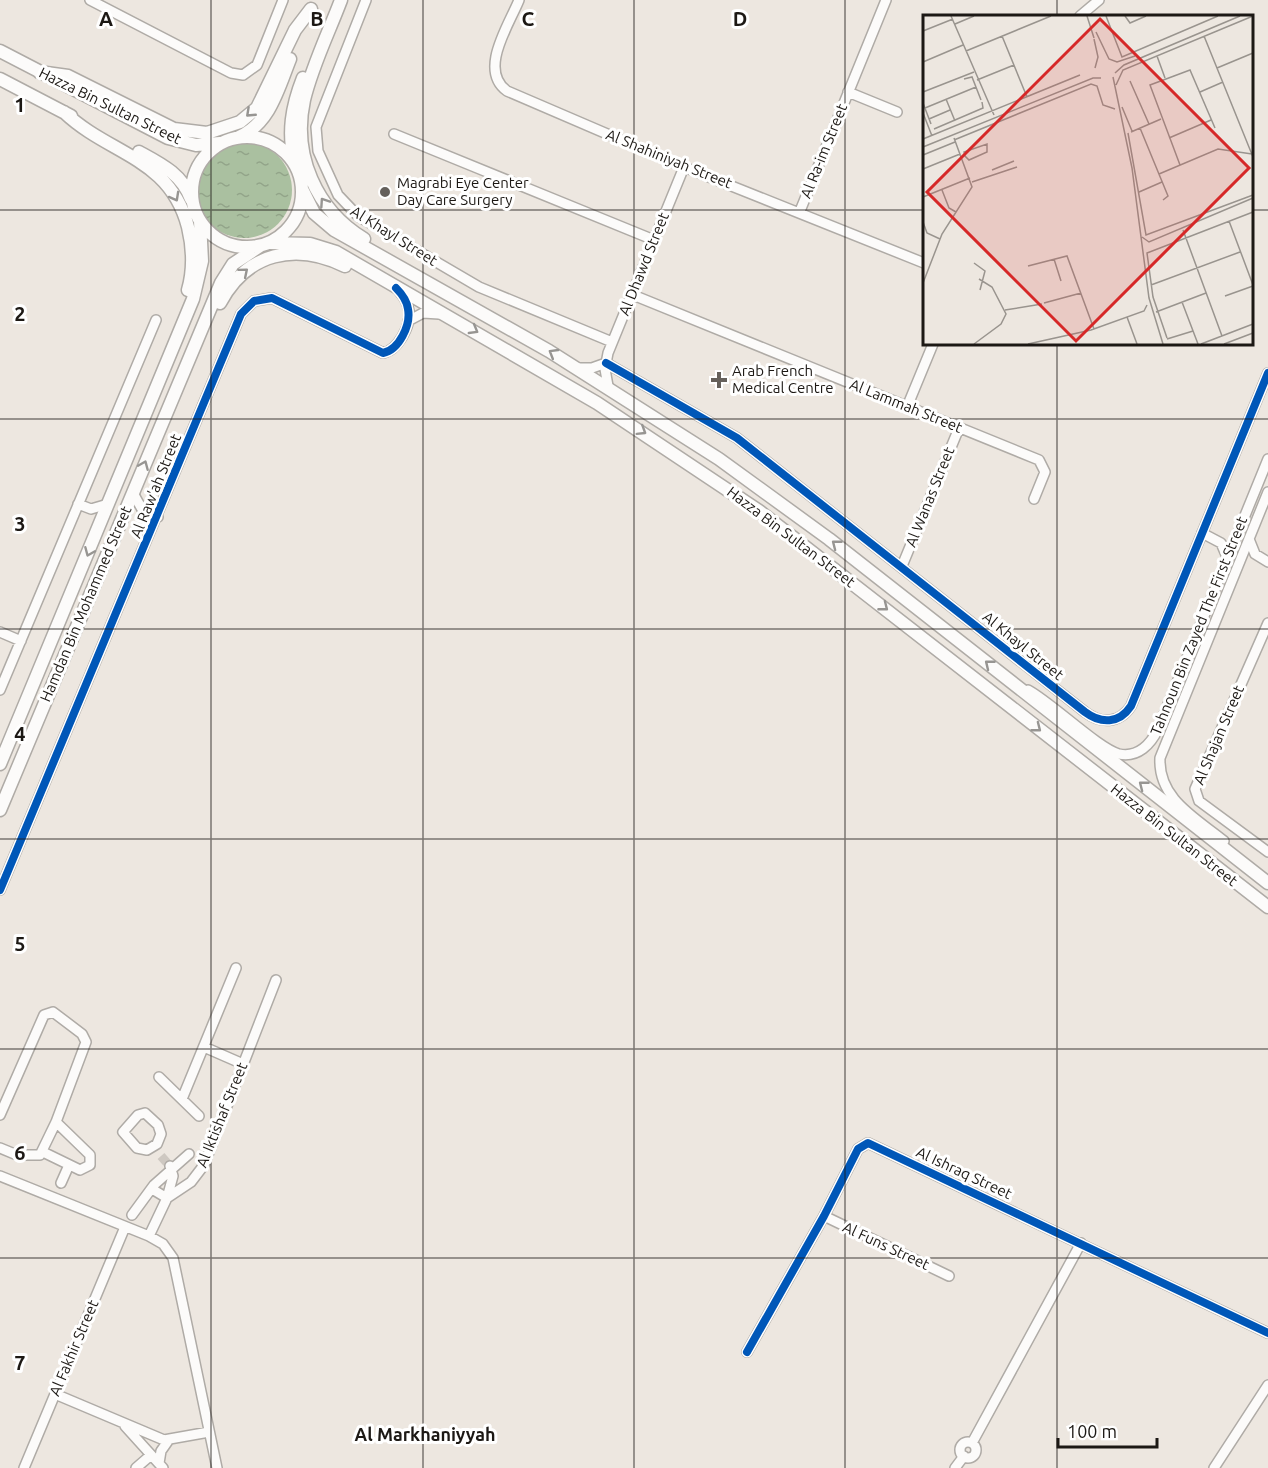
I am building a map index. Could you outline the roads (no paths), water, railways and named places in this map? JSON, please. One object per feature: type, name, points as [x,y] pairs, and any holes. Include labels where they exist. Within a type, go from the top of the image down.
[{"type":"main road","points":[[313,4],[265,118],[257,126],[230,140],[204,158],[193,179],[193,204],[200,221],[211,234],[226,244],[243,248],[265,245],[284,234],[294,221],[301,206],[302,189],[290,129],[294,104],[335,0]]},
{"type":"main road","points":[[342,0],[304,101],[301,128],[304,156],[313,184],[328,209],[348,228],[388,254],[399,267]]},
{"type":"main road","points":[[39,72],[68,76],[174,129],[207,133],[240,122],[257,108],[295,30],[313,4]]},
{"type":"main road","name":"Hazza Bin Sultan Street","points":[[0,51],[175,140],[196,145],[230,140]]},
{"type":"main road","name":"Hazza Bin Sultan Street","points":[[0,79],[171,170],[188,191],[193,204]]},
{"type":"main road","points":[[64,112],[82,127],[156,172],[174,194],[186,222],[192,251],[191,280],[161,366],[158,388]]},
{"type":"main road","points":[[230,140],[250,137],[277,146],[296,167]]},
{"type":"main road","name":"Hazza Bin Sultan Street","points":[[302,189],[307,202],[323,223],[608,386],[719,459],[804,520],[1268,883]]},
{"type":"main road","name":"Hamdan Bin Mohammed Street","points":[[0,764],[158,388],[199,280],[202,251],[200,221]]},
{"type":"main road","name":"Hazza Bin Sultan Street","points":[[265,245],[296,242],[323,247],[448,316],[597,403],[759,511],[1268,907]]},
{"type":"main road","name":"Hamdan Bin Mohammed Street","points":[[0,810],[227,273],[241,257],[265,245]]},
{"type":"main road","points":[[175,395],[192,369],[227,291],[243,273],[263,260],[287,254],[311,254],[334,261],[373,281],[393,286]]},
{"type":"street","points":[[90,0],[231,73],[243,75],[256,65],[283,0]]},
{"type":"street","name":"Al Khayl Street","points":[[366,0],[316,127],[318,151],[338,195],[358,216],[479,287],[612,342]]},
{"type":"street","name":"Al Shahiniyah Street","points":[[519,0],[494,60],[495,75],[502,88],[684,166],[923,263]]},
{"type":"street","name":"Al Ra-im Street","points":[[800,211],[886,0]]},
{"type":"street","points":[[1081,15],[1099,0]]},
{"type":"street","name":"Al Ra-im Street","points":[[848,92],[897,112]]},
{"type":"street","points":[[394,134],[654,240]]},
{"type":"street","name":"Al Dhawd Street","points":[[608,386],[605,374],[606,363],[612,342],[684,166]]},
{"type":"street","points":[[393,286],[408,305],[408,321],[423,313],[448,316]]},
{"type":"street","name":"Al Lammah Street","points":[[633,295],[1043,463],[1045,472],[1034,499]]},
{"type":"street","name":"Al Raw'ah Street","points":[[0,890],[246,306],[263,298],[281,301],[383,353],[398,344],[408,321]]},
{"type":"street","points":[[0,690],[156,320]]},
{"type":"street","points":[[908,407],[933,345]]},
{"type":"street","points":[[578,368],[592,368],[606,363]]},
{"type":"street","name":"Al Khayl Street","points":[[606,363],[737,438],[1085,712],[1099,720],[1107,721],[1123,716],[1131,706],[1268,373]]},
{"type":"street","name":"Al Wanas Street","points":[[902,566],[958,428]]},
{"type":"street","name":"Tahnoun Bin Zayed The First Street","points":[[1014,684],[1042,698],[1113,752],[1125,754],[1139,751],[1151,742],[1268,459]]},
{"type":"street","name":"Tahnoun Bin Zayed The First Street","points":[[1255,873],[1236,852],[1169,795],[1163,783],[1160,766],[1162,749],[1268,492]]},
{"type":"street","name":"Al Raw'ah Street","points":[[133,493],[143,511]]},
{"type":"street","points":[[78,504],[91,509],[101,524]]},
{"type":"street","points":[[91,509],[108,504]]},
{"type":"street","name":"Al Raw'ah Street","points":[[123,517],[143,511],[158,517]]},
{"type":"street","points":[[1202,533],[1217,539],[1228,538],[1238,533]]},
{"type":"street","points":[[1217,539],[1224,547],[1227,557]]},
{"type":"street","points":[[1249,540],[1257,558]]},
{"type":"street","points":[[1239,564],[1257,558],[1268,562]]},
{"type":"street","name":"Al Shajan Street","points":[[1268,623],[1195,789],[1199,801],[1268,852]]},
{"type":"street","points":[[0,632],[21,641]]},
{"type":"street","points":[[182,1099],[237,968]]},
{"type":"street","name":"Al Iktishaf Street","points":[[148,1236],[167,1198],[191,1182],[204,1165],[276,980]]},
{"type":"street","points":[[0,1115],[44,1015],[53,1012],[82,1034],[86,1042],[56,1122],[43,1152],[37,1155],[21,1155],[0,1148]]},
{"type":"street","points":[[204,1047],[243,1065]]},
{"type":"street","points":[[159,1077],[199,1116]]},
{"type":"street","points":[[43,1152],[85,1170],[90,1165],[91,1158],[56,1122]]},
{"type":"street","name":"Al Ishraq Street","points":[[747,1352],[824,1216],[858,1149],[868,1143],[1268,1333]]},
{"type":"street","points":[[154,1147],[161,1156]]},
{"type":"street","points":[[132,1215],[170,1166],[189,1154]]},
{"type":"street","points":[[58,1191],[69,1165]]},
{"type":"street","points":[[152,1189],[167,1198],[172,1183],[170,1166]]},
{"type":"street","points":[[0,1176],[58,1191],[125,1227],[163,1244],[173,1258],[216,1468]]},
{"type":"street","name":"Al Funs Street","points":[[824,1216],[949,1276]]},
{"type":"street","name":"Al Fakhir Street","points":[[24,1468],[125,1227]]},
{"type":"street","points":[[956,1468],[964,1456],[974,1455],[975,1447],[972,1443],[1081,1243]]},
{"type":"street","points":[[1214,1468],[1268,1385]]},
{"type":"street","points":[[55,1394],[168,1441],[209,1432]]},
{"type":"street","points":[[124,1424],[161,1465]]},
{"type":"street","points":[[161,1465],[161,1451],[168,1441]]},
{"type":"street","points":[[136,1468],[152,1455]]},
{"type":"water","points":[[244,142],[263,145],[278,156],[289,171],[292,190],[289,209],[278,224],[263,235],[244,238],[225,235],[210,224],[199,209],[196,190],[199,171],[210,156],[225,145]]},
{"type":"tunnel","points":[[161,1156],[168,1164]]},
{"type":"place","name":"Magrabi Eye Center Day Care Surgery","points":[[385,192]]},
{"type":"place","name":"Arab French Medical Centre","points":[[719,380]]},
{"type":"district","name":"Al Markhaniyyah","points":[[425,1435]]}]
